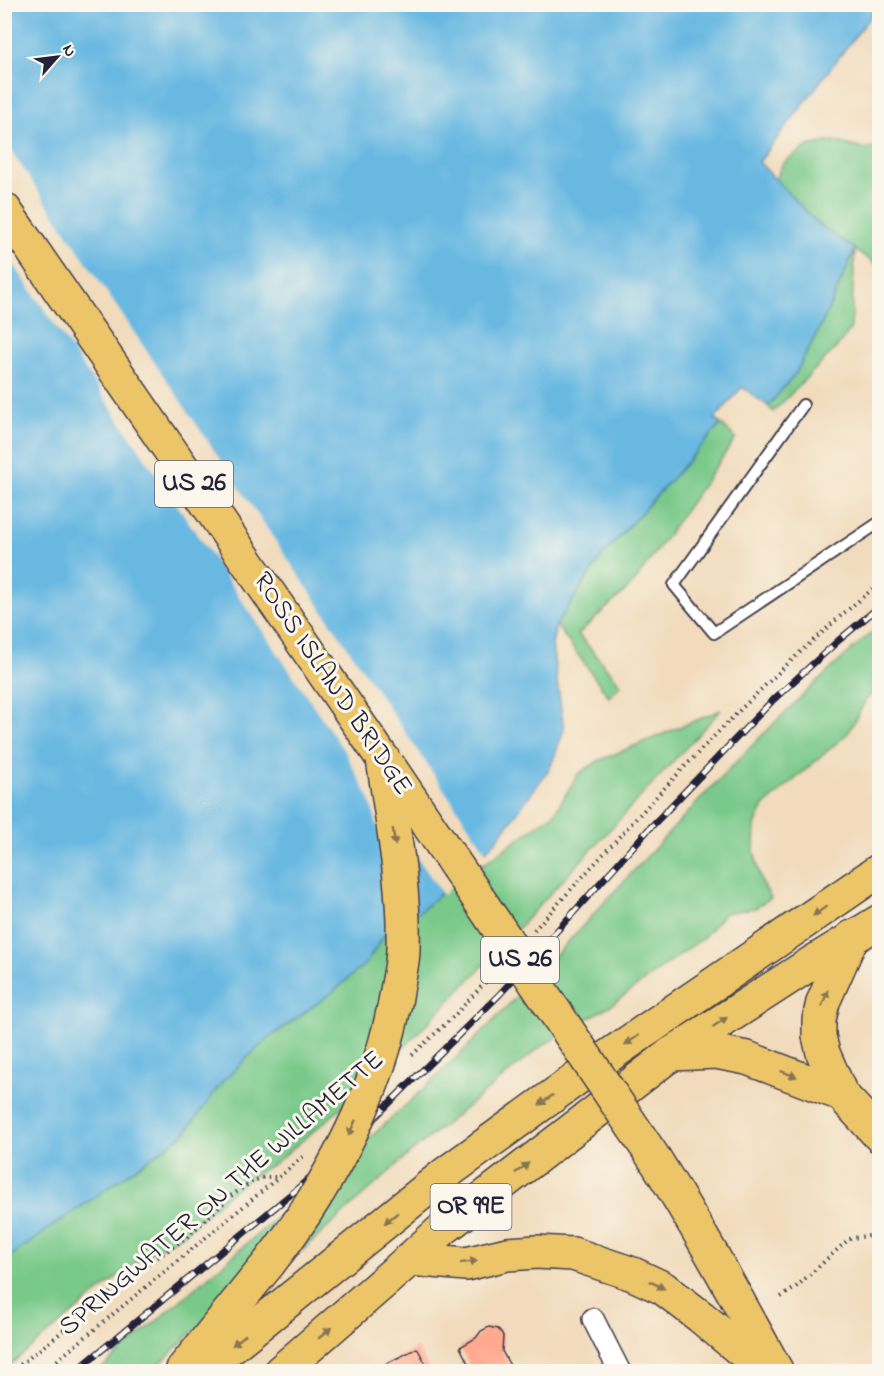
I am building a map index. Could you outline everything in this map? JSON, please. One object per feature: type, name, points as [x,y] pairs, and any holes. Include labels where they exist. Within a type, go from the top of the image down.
[{"type":"highway","name":"ROSS ISLAND BRIDGE","points":[[4,208],[656,1161],[714,1257],[776,1371]]},
{"type":"highway","points":[[181,1371],[269,1263],[320,1191],[350,1132],[377,1070],[394,1009],[403,952],[403,898],[383,759]]},
{"type":"highway","name":"OR 99E","points":[[200,1371],[444,1174],[594,1066],[879,870]]},
{"type":"highway","points":[[866,929],[823,1002],[819,1020],[819,1036],[841,1094],[879,1136]]},
{"type":"highway","name":"OR 99E","points":[[280,1371],[443,1228],[671,1054],[866,929]]},
{"type":"highway","points":[[671,1054],[716,1052],[747,1058],[841,1094]]},
{"type":"highway","points":[[410,1259],[466,1264],[507,1254],[537,1252],[573,1254],[633,1274],[663,1288],[766,1371]]},
{"type":"street","points":[[593,1319],[620,1371]]},
{"type":"lane","points":[[803,405],[674,585],[714,633],[879,522]]},
{"type":"path","points":[[532,932],[732,718],[805,648],[879,583]]},
{"type":"path","name":"SPRINGWATER ON THE WILLAMETTE","points":[[409,1058],[454,1016],[500,966]]},
{"type":"path","name":"SPRINGWATER ON THE WILLAMETTE","points":[[43,1371],[306,1154]]},
{"type":"path","points":[[11,1371],[144,1267],[188,1236],[232,1195],[253,1181],[264,1177],[279,1177]]},
{"type":"path","points":[[782,1297],[849,1239],[879,1235]]},
{"type":"green space","points":[[833,141],[862,148],[879,147],[879,266],[817,223],[775,180],[783,163],[808,146]]},
{"type":"green space","points":[[855,250],[851,328],[838,346],[773,412],[768,406],[796,373],[823,321]]},
{"type":"green space","points":[[721,424],[736,438],[633,584],[578,634],[621,685],[609,697],[556,625],[602,556]]},
{"type":"green space","points":[[879,626],[879,686],[866,700],[848,733],[764,806],[755,826],[754,850],[761,881],[771,898],[755,908],[725,913],[703,938],[611,1005],[543,1045],[410,1153],[280,1271],[192,1333],[152,1371],[97,1372],[335,1168],[444,1070],[496,1018],[778,719]]},
{"type":"green space","points":[[721,710],[483,966],[332,1116],[275,1163],[227,1195],[185,1233],[133,1264],[5,1369],[5,1260],[184,1134],[223,1081],[265,1041],[334,991],[367,962],[385,934],[554,814],[578,774],[598,761]]},
{"type":"water","points":[[5,5],[879,5],[759,162],[817,223],[855,249],[823,321],[796,373],[768,406],[742,387],[715,419],[721,424],[602,556],[556,625],[552,645],[564,730],[550,768],[496,841],[420,911],[385,934],[367,962],[334,991],[265,1041],[223,1081],[184,1134],[5,1260]]},
{"type":"pier","points":[[5,142],[487,853],[443,895],[413,851],[381,841],[370,800],[345,752],[4,250]]},
{"type":"building","points":[[489,1327],[501,1332],[502,1351],[513,1371],[472,1371],[460,1347]]},
{"type":"building","points":[[417,1348],[430,1371],[372,1371]]},
{"type":"railway","points":[[75,1372],[296,1190],[360,1132],[499,995],[648,830],[772,701],[880,606]]}]
